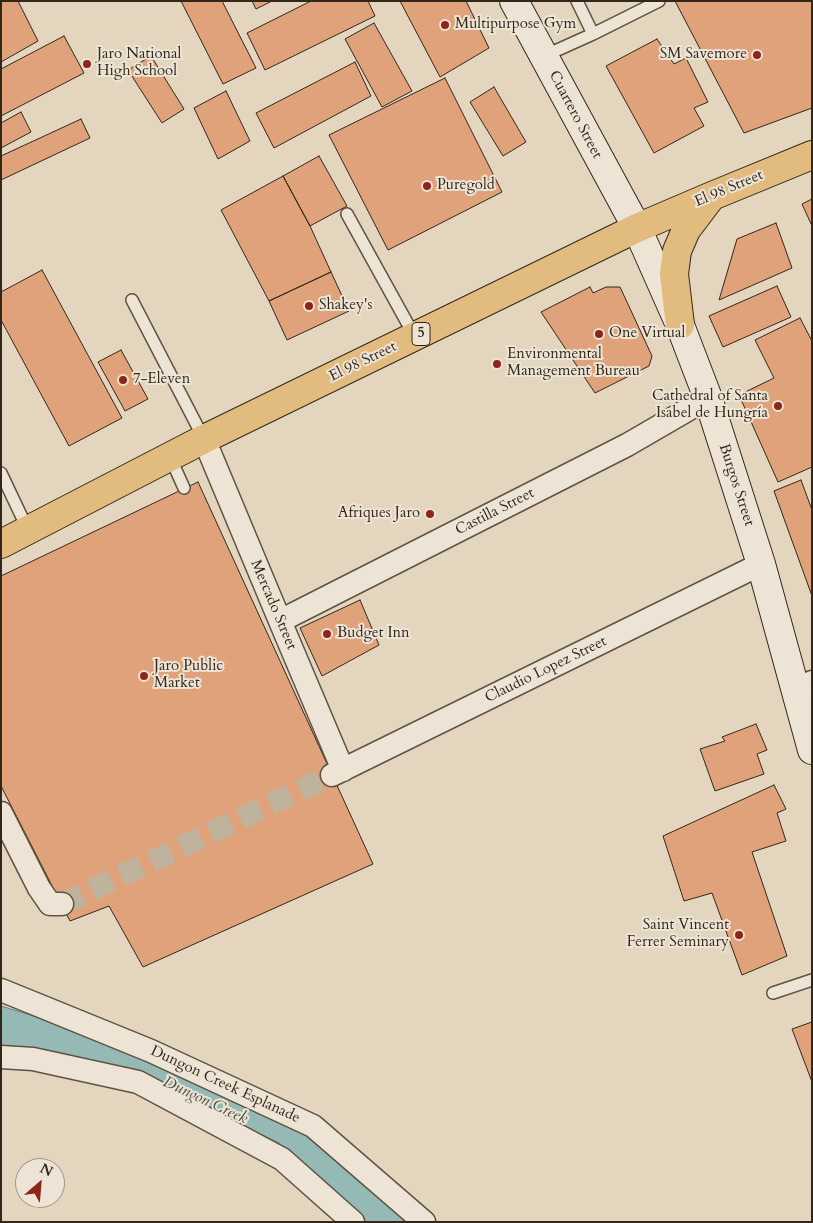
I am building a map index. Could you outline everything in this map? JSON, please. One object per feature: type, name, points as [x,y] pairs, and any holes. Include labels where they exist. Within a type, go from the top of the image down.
[{"type":"main road","name":"El 98 Street","points":[[1,544],[204,439],[637,228],[812,155]]},
{"type":"main road","points":[[680,325],[674,274],[677,251],[686,230],[712,196]]},
{"type":"street","name":"Cuartero Street","points":[[514,1],[637,228]]},
{"type":"street","name":"Burgos Street","points":[[637,228],[680,325],[708,398],[761,564],[804,685],[812,750]]},
{"type":"street","name":"Castilla Street","points":[[280,621],[627,445],[708,398]]},
{"type":"street","name":"Mercado Street","points":[[204,439],[280,621],[338,772]]},
{"type":"street","name":"Claudio Lopez Street","points":[[338,772],[761,564]]},
{"type":"street","points":[[1,813],[39,888],[56,904]]},
{"type":"street","name":"Dungon Creek Esplanade","points":[[1,990],[151,1051],[313,1126],[424,1222]]},
{"type":"street","points":[[1,1057],[33,1060],[138,1082],[282,1158],[353,1222]]},
{"type":"lane","points":[[577,1],[593,34]]},
{"type":"lane","points":[[544,56],[659,1]]},
{"type":"lane","points":[[347,214],[415,336]]},
{"type":"lane","points":[[132,300],[204,439]]},
{"type":"lane","points":[[170,457],[184,488]]},
{"type":"lane","points":[[1,473],[28,530]]},
{"type":"lane","points":[[774,993],[812,980]]},
{"type":"water","name":"Dungon Creek","points":[[1,1006],[66,1026],[311,1134],[413,1222],[364,1222],[279,1143],[131,1071],[1,1045]]},
{"type":"building","points":[[1,1],[18,1],[38,41],[1,62]]},
{"type":"building","points":[[181,1],[222,1],[256,68],[223,84]]},
{"type":"building","points":[[252,1],[272,1],[256,9]]},
{"type":"building","points":[[311,1],[368,1],[375,16],[265,70],[247,33]]},
{"type":"building","name":"Multipurpose Gym","points":[[400,1],[466,1],[489,48],[440,77]]},
{"type":"building","name":"SM Savemore","points":[[675,1],[812,1],[812,108],[744,133]]},
{"type":"building","points":[[374,23],[412,91],[382,107],[345,39]]},
{"type":"building","points":[[64,36],[84,73],[1,116],[1,69]]},
{"type":"building","points":[[657,39],[674,64],[686,58],[708,102],[694,108],[704,126],[654,153],[606,66]]},
{"type":"building","points":[[151,56],[184,109],[162,123],[128,70]]},
{"type":"building","points":[[355,62],[371,96],[274,148],[256,113]]},
{"type":"building","points":[[445,78],[502,192],[388,250],[329,135]]},
{"type":"building","points":[[494,87],[526,142],[503,156],[470,102]]},
{"type":"building","points":[[226,91],[250,141],[218,159],[194,108]]},
{"type":"building","points":[[21,112],[31,132],[1,148],[1,123]]},
{"type":"building","points":[[81,119],[90,138],[1,180],[1,156]]},
{"type":"building","points":[[319,156],[347,206],[310,226],[283,176]]},
{"type":"building","points":[[283,176],[310,226],[331,272],[269,301],[221,210]]},
{"type":"building","points":[[812,199],[812,226],[802,204]]},
{"type":"building","points":[[776,223],[792,268],[719,300],[737,239]]},
{"type":"building","points":[[42,270],[122,418],[69,446],[1,320],[1,292]]},
{"type":"building","name":"Shakey's","points":[[331,272],[349,311],[287,340],[269,301]]},
{"type":"building","points":[[777,286],[791,317],[723,347],[709,316]]},
{"type":"building","name":"One Virtual","points":[[590,287],[593,293],[606,287],[620,287],[652,356],[649,366],[595,393],[541,312]]},
{"type":"building","name":"Cathedral of Santa Isabel de Hungría","points":[[800,318],[812,341],[812,467],[778,482],[739,395],[774,378],[755,340]]},
{"type":"building","name":"7-Eleven","points":[[121,350],[148,399],[125,411],[98,362]]},
{"type":"building","points":[[801,480],[812,510],[812,596],[774,491]]},
{"type":"building","name":"Jaro Public Market","points":[[198,482],[373,864],[143,967],[109,906],[70,921],[1,786],[1,576]]},
{"type":"building","points":[[360,600],[379,645],[322,676],[300,628]]},
{"type":"building","points":[[756,724],[767,750],[757,754],[764,774],[715,791],[700,749],[725,741],[722,737]]},
{"type":"building","points":[[774,785],[786,809],[777,813],[786,841],[752,852],[787,956],[742,975],[712,893],[684,901],[663,836]]},
{"type":"building","points":[[812,1022],[812,1082],[792,1029]]},
{"type":"tunnel","points":[[62,904],[332,775]]},
{"type":"place","name":"Multipurpose Gym","points":[[445,25]]},
{"type":"place","name":"SM Savemore","points":[[757,55]]},
{"type":"place","name":"Jaro National High School","points":[[87,64]]},
{"type":"place","name":"Puregold","points":[[427,186]]},
{"type":"place","name":"Shakey's","points":[[309,306]]},
{"type":"place","name":"One Virtual","points":[[599,334]]},
{"type":"place","name":"Environmental Management Bureau","points":[[497,364]]},
{"type":"place","name":"7-Eleven","points":[[123,380]]},
{"type":"place","name":"Cathedral of Santa Isabel de Hungría","points":[[778,406]]},
{"type":"place","name":"Afriques Jaro","points":[[430,514]]},
{"type":"place","name":"Budget Inn","points":[[327,634]]},
{"type":"place","name":"Jaro Public Market","points":[[144,676]]},
{"type":"place","name":"Saint Vincent Ferrer Seminary","points":[[739,935]]}]
